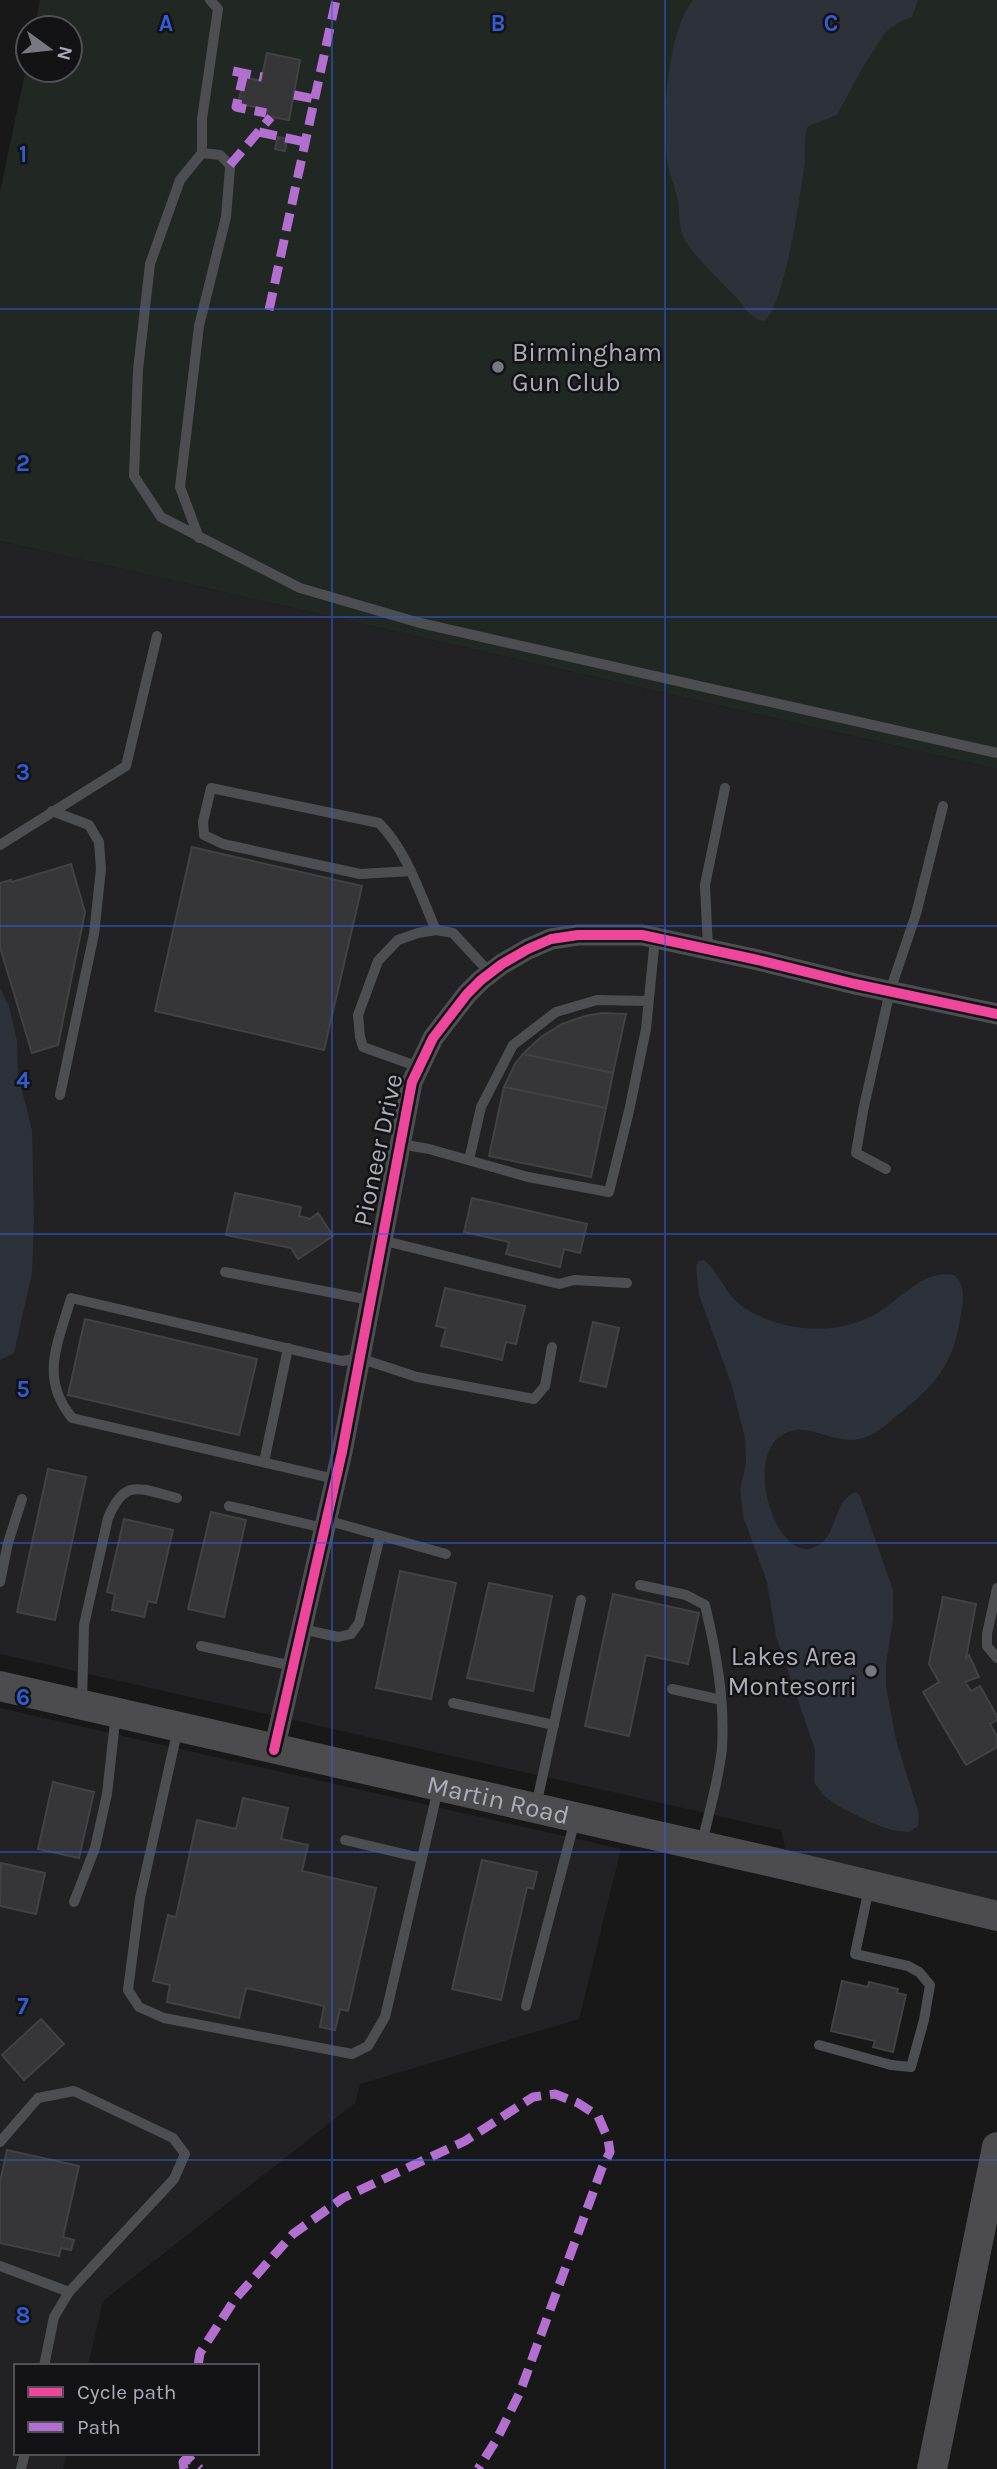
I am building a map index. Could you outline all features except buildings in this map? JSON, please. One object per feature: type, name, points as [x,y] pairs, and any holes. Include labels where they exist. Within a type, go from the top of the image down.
[{"type":"main road","name":"Martin Road","points":[[0,1686],[997,1916]]},
{"type":"main road","points":[[932,2469],[996,2154]]},
{"type":"street","name":"Pioneer Drive","points":[[274,1750],[335,1479],[412,1082],[433,1038],[467,994],[510,959],[551,939],[611,933],[655,938],[708,949],[997,1014]]},
{"type":"lane","points":[[210,0],[218,9],[202,119],[202,153],[180,180],[150,264],[138,370],[134,476],[162,517],[300,589],[419,623],[997,754]]},
{"type":"lane","points":[[199,538],[180,486],[199,326],[226,217],[230,168],[230,164],[220,155],[202,153]]},
{"type":"lane","points":[[0,845],[125,766],[157,636]]},
{"type":"lane","points":[[411,871],[360,874],[223,844],[204,835],[203,822],[211,788],[379,823],[390,834],[411,871],[436,929]]},
{"type":"lane","points":[[708,949],[705,885],[725,788]]},
{"type":"lane","points":[[886,1169],[856,1153],[890,991],[916,914],[943,806]]},
{"type":"lane","points":[[52,811],[89,825],[99,842],[101,869],[94,934],[60,1095]]},
{"type":"lane","points":[[419,1067],[363,1047],[358,1015],[378,961],[398,940],[436,929],[453,933],[490,973]]},
{"type":"lane","points":[[400,1144],[528,1177],[609,1192],[646,1029],[655,938]]},
{"type":"lane","points":[[469,1160],[481,1107],[513,1045],[556,1012],[597,1000],[648,1001]]},
{"type":"lane","points":[[381,1240],[559,1284],[574,1280],[627,1283]]},
{"type":"lane","points":[[225,1272],[370,1300]]},
{"type":"lane","points":[[335,1479],[72,1418],[60,1403],[52,1378],[57,1346],[71,1298],[342,1361],[359,1358],[417,1377],[534,1399],[545,1386],[552,1346]]},
{"type":"lane","points":[[264,1462],[288,1348]]},
{"type":"lane","points":[[82,1706],[84,1625],[107,1518],[113,1504],[123,1492],[135,1488],[177,1498]]},
{"type":"lane","points":[[0,1582],[8,1543],[22,1499]]},
{"type":"lane","points":[[229,1506],[380,1536],[446,1554]]},
{"type":"lane","points":[[302,1629],[338,1637],[351,1634],[359,1623],[380,1536]]},
{"type":"lane","points":[[640,1585],[686,1595],[705,1605],[714,1642],[721,1699],[722,1749],[701,1846]]},
{"type":"lane","points":[[997,1588],[987,1646],[997,1658]]},
{"type":"lane","points":[[536,1808],[581,1600]]},
{"type":"lane","points":[[201,1646],[293,1666]]},
{"type":"lane","points":[[672,1689],[721,1699]]},
{"type":"lane","points":[[453,1703],[554,1725]]},
{"type":"lane","points":[[74,1902],[95,1848],[107,1794],[116,1713]]},
{"type":"lane","points":[[178,1728],[140,1898],[128,1990],[139,2007],[164,2018],[352,2054],[368,2046],[385,2017],[438,1787]]},
{"type":"lane","points":[[526,2006],[576,1817]]},
{"type":"lane","points":[[345,1840],[421,1858]]},
{"type":"lane","points":[[820,2045],[891,2065],[911,2067],[930,1985],[919,1972],[908,1966],[855,1954],[870,1885]]},
{"type":"lane","points":[[0,2142],[38,2098],[75,2091],[173,2138],[185,2154],[174,2179],[69,2292],[54,2316],[44,2364]]},
{"type":"lane","points":[[0,2266],[69,2292]]},
{"type":"shaded area","name":"Birmingham Gun Club","points":[[40,0],[997,0],[997,769],[0,541],[0,192],[23,84],[84,84],[84,14],[37,14]]},
{"type":"shaded area","points":[[693,0],[918,0],[912,17],[885,33],[837,115],[808,126],[804,169],[790,251],[778,296],[764,321],[751,314],[706,267],[684,238],[681,229],[678,201],[665,143],[666,100],[672,53],[684,14]]},
{"type":"shaded area","points":[[0,541],[997,769],[997,1913],[789,1864],[781,1830],[0,1654]]},
{"type":"shaded area","points":[[0,988],[9,1006],[17,1041],[18,1075],[32,1130],[34,1222],[32,1273],[14,1353],[0,1360]]},
{"type":"shaded area","points":[[704,1260],[739,1304],[761,1317],[794,1327],[829,1328],[863,1320],[933,1276],[954,1275],[961,1285],[961,1312],[950,1355],[937,1378],[918,1398],[883,1427],[864,1438],[848,1440],[807,1430],[788,1432],[778,1438],[769,1451],[765,1469],[765,1488],[777,1525],[787,1539],[799,1548],[812,1548],[821,1544],[827,1537],[842,1503],[856,1492],[860,1496],[893,1590],[893,1621],[886,1664],[886,1686],[896,1740],[919,1814],[918,1826],[909,1832],[891,1830],[838,1806],[824,1796],[814,1782],[815,1750],[776,1636],[767,1582],[743,1516],[740,1489],[746,1464],[745,1438],[731,1383],[699,1295],[696,1266],[699,1261]]},
{"type":"shaded area","points":[[0,1708],[621,1849],[579,2019],[360,2084],[355,2103],[103,2301],[88,2364],[14,2364],[14,2455],[66,2455],[63,2469],[0,2469]]},
{"type":"marked path","points":[[269,310],[336,0]]},
{"type":"marked path","points":[[233,71],[262,77]]},
{"type":"marked path","points":[[244,73],[236,107],[266,113]]},
{"type":"marked path","points":[[294,95],[315,99]]},
{"type":"marked path","points":[[230,165],[271,117]]},
{"type":"marked path","points":[[259,132],[305,142]]},
{"type":"marked path","points":[[198,2364],[200,2353],[235,2299],[293,2234],[343,2198],[465,2141],[533,2097],[555,2094],[578,2103],[598,2116],[608,2139],[610,2152],[520,2392],[497,2439],[478,2469]]},
{"type":"marked path","points":[[184,2469],[183,2462],[186,2459],[200,2469]]},
{"type":"cycle path","points":[[274,1750],[342,1452],[412,1082],[433,1038],[467,994],[502,964],[551,939],[578,935],[642,935],[997,1014]]},
{"type":"place","name":"Birmingham Gun Club","points":[[498,367]]},
{"type":"place","name":"Lakes Area Montesorri","points":[[871,1671]]}]
